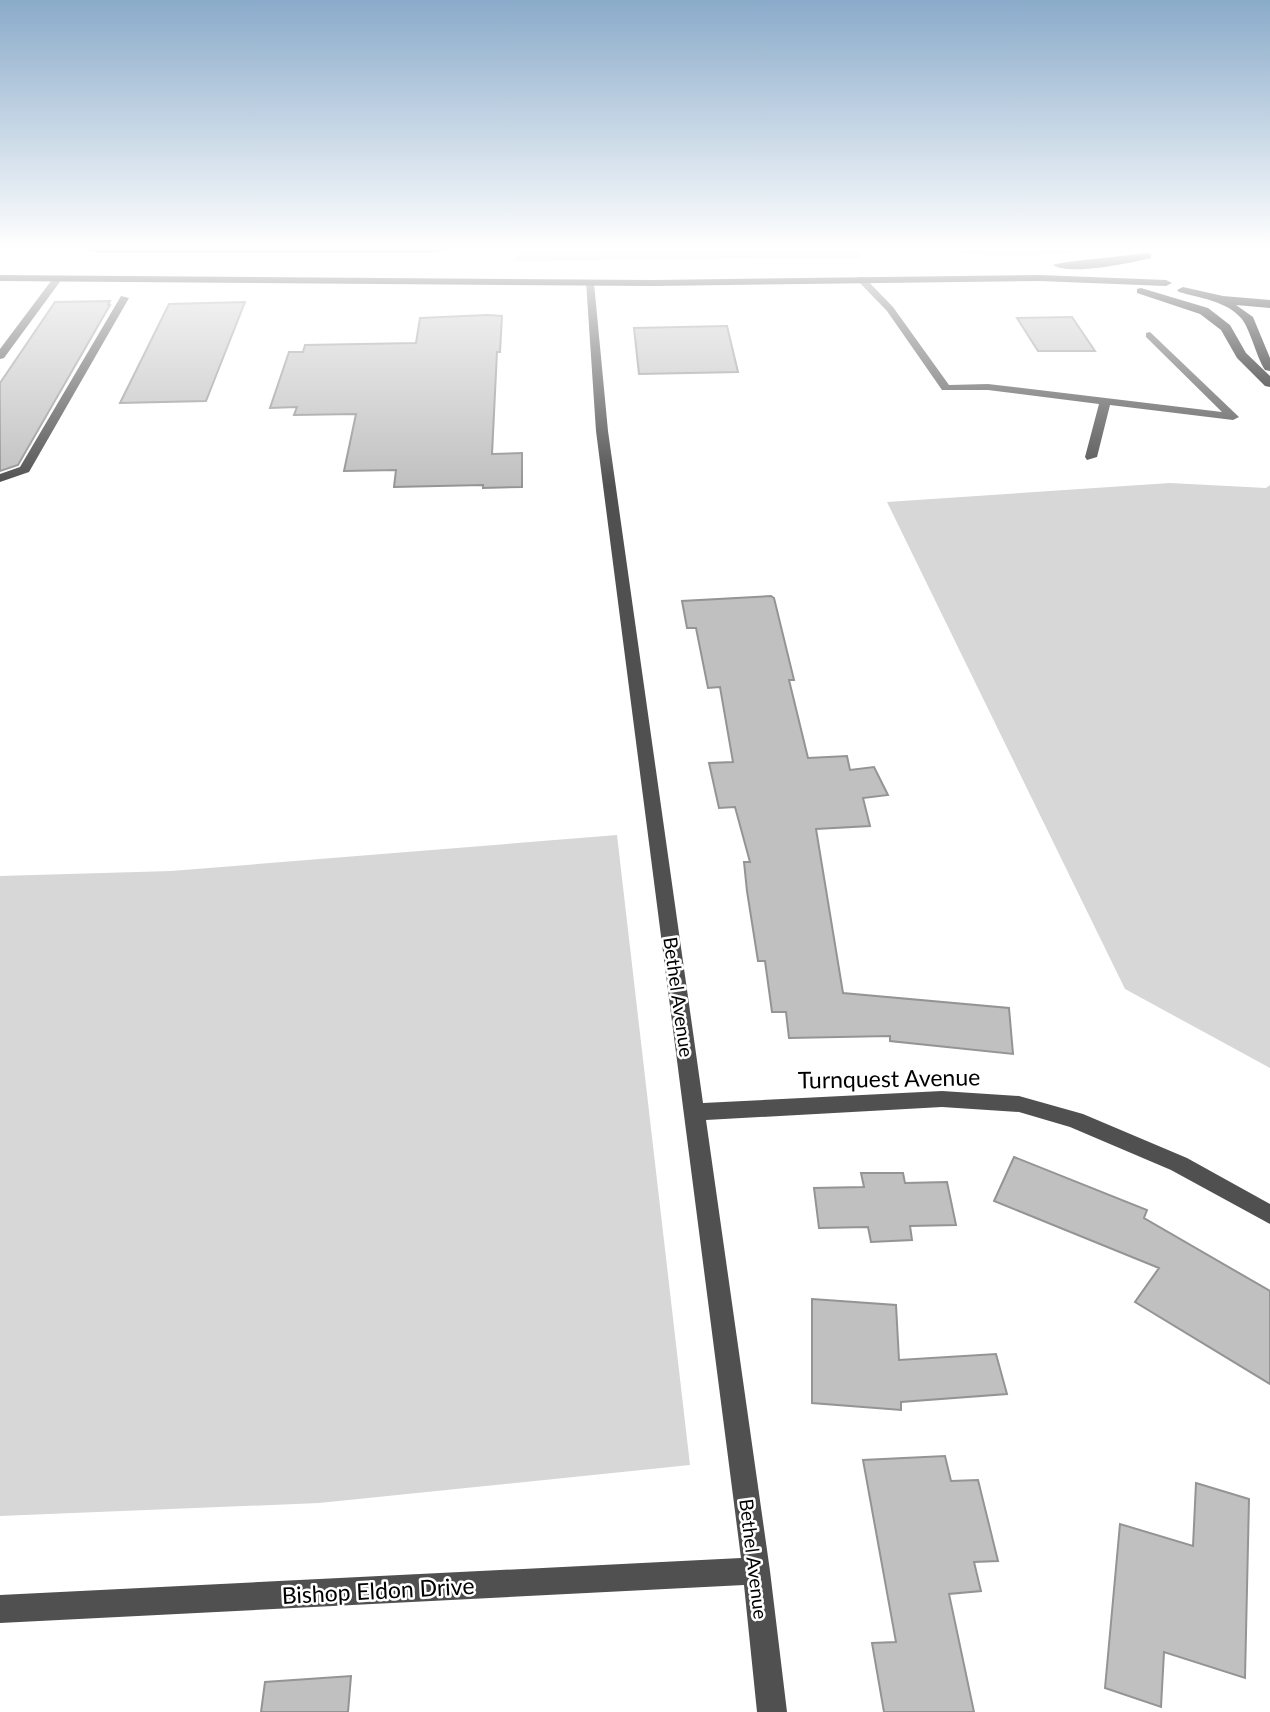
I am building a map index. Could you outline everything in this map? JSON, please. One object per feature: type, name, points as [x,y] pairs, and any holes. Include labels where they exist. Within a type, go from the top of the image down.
[{"type":"highway","points":[[1225,327],[1241,355],[1270,383]]},
{"type":"highway","points":[[1251,327],[1270,367]]},
{"type":"street","points":[[0,356],[22,327]]},
{"type":"street","points":[[0,478],[25,469],[107,327]]},
{"type":"street","name":"Bethel Avenue","points":[[593,327],[602,430],[756,1571],[772,1712]]},
{"type":"street","points":[[903,327],[946,388],[988,387],[1233,417],[1150,335]]},
{"type":"street","points":[[1091,457],[1105,401]]},
{"type":"street","name":"Turnquest Avenue","points":[[695,1112],[942,1099],[1019,1104],[1076,1120],[1179,1164],[1270,1215]]},
{"type":"street","name":"Bishop Eldon Drive","points":[[0,1609],[756,1571]]},
{"type":"shaded area","points":[[1170,483],[1266,488],[1270,485],[1270,1068],[1125,989],[887,502]]},
{"type":"shaded area","points":[[617,835],[690,1465],[319,1503],[0,1516],[0,876],[171,871]]},
{"type":"building","points":[[38,327],[97,327],[18,465],[0,471],[0,383]]},
{"type":"building","points":[[158,327],[235,327],[206,401],[120,403]]},
{"type":"building","points":[[419,327],[501,327],[500,352],[497,352],[492,454],[522,453],[522,487],[394,487],[396,470],[344,471],[356,414],[294,415],[297,407],[270,408],[289,352],[303,352],[305,345],[416,343]]},
{"type":"building","points":[[727,327],[738,372],[639,374],[634,328]]},
{"type":"building","points":[[1023,327],[1079,327],[1095,351],[1038,351]]},
{"type":"building","points":[[774,598],[794,680],[789,680],[808,758],[847,756],[850,770],[874,767],[888,795],[863,798],[870,826],[816,829],[843,993],[1009,1008],[1013,1054],[890,1041],[890,1036],[789,1038],[786,1012],[772,1012],[765,961],[758,961],[747,891],[744,862],[750,862],[735,807],[719,808],[709,763],[733,762],[720,687],[708,688],[696,628],[687,628],[682,601]]},
{"type":"building","points":[[1014,1157],[1147,1210],[1144,1218],[1270,1291],[1270,1384],[1135,1302],[1159,1268],[994,1201]]},
{"type":"building","points":[[861,1173],[903,1173],[905,1183],[947,1182],[956,1225],[910,1226],[912,1240],[871,1242],[868,1227],[819,1228],[814,1188],[864,1187]]},
{"type":"building","points":[[812,1299],[896,1305],[899,1360],[996,1354],[1007,1394],[901,1402],[901,1410],[812,1403]]},
{"type":"building","points":[[945,1456],[951,1481],[978,1480],[998,1561],[974,1562],[981,1591],[949,1594],[974,1712],[884,1712],[872,1643],[896,1642],[863,1460]]},
{"type":"building","points":[[1196,1483],[1249,1499],[1245,1678],[1164,1652],[1161,1707],[1105,1688],[1120,1524],[1193,1546]]},
{"type":"building","points":[[351,1676],[348,1712],[261,1712],[265,1682]]}]
